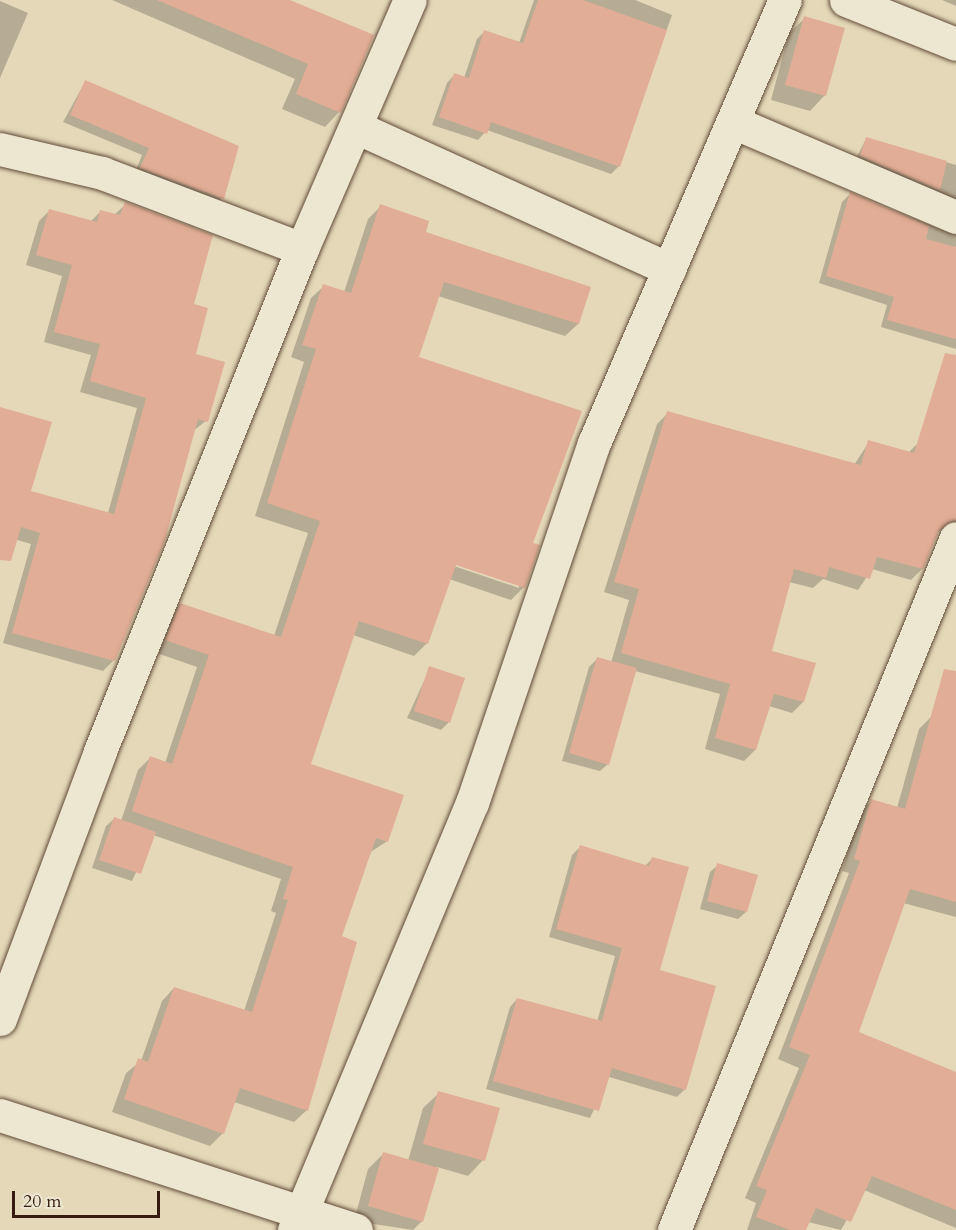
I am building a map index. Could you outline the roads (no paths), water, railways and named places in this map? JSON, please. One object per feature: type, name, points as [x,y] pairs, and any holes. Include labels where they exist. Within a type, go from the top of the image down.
[{"type":"street","points":[[0,1019],[100,750],[302,249],[410,0]]},
{"type":"street","points":[[297,1219],[472,803],[594,443],[785,0]]},
{"type":"street","points":[[846,0],[956,44]]},
{"type":"street","points":[[733,122],[956,217]]},
{"type":"street","points":[[356,127],[669,269]]},
{"type":"street","points":[[0,149],[102,173],[302,249]]},
{"type":"street","points":[[674,1230],[956,538]]},
{"type":"street","points":[[0,1115],[297,1219],[356,1230]]}]
